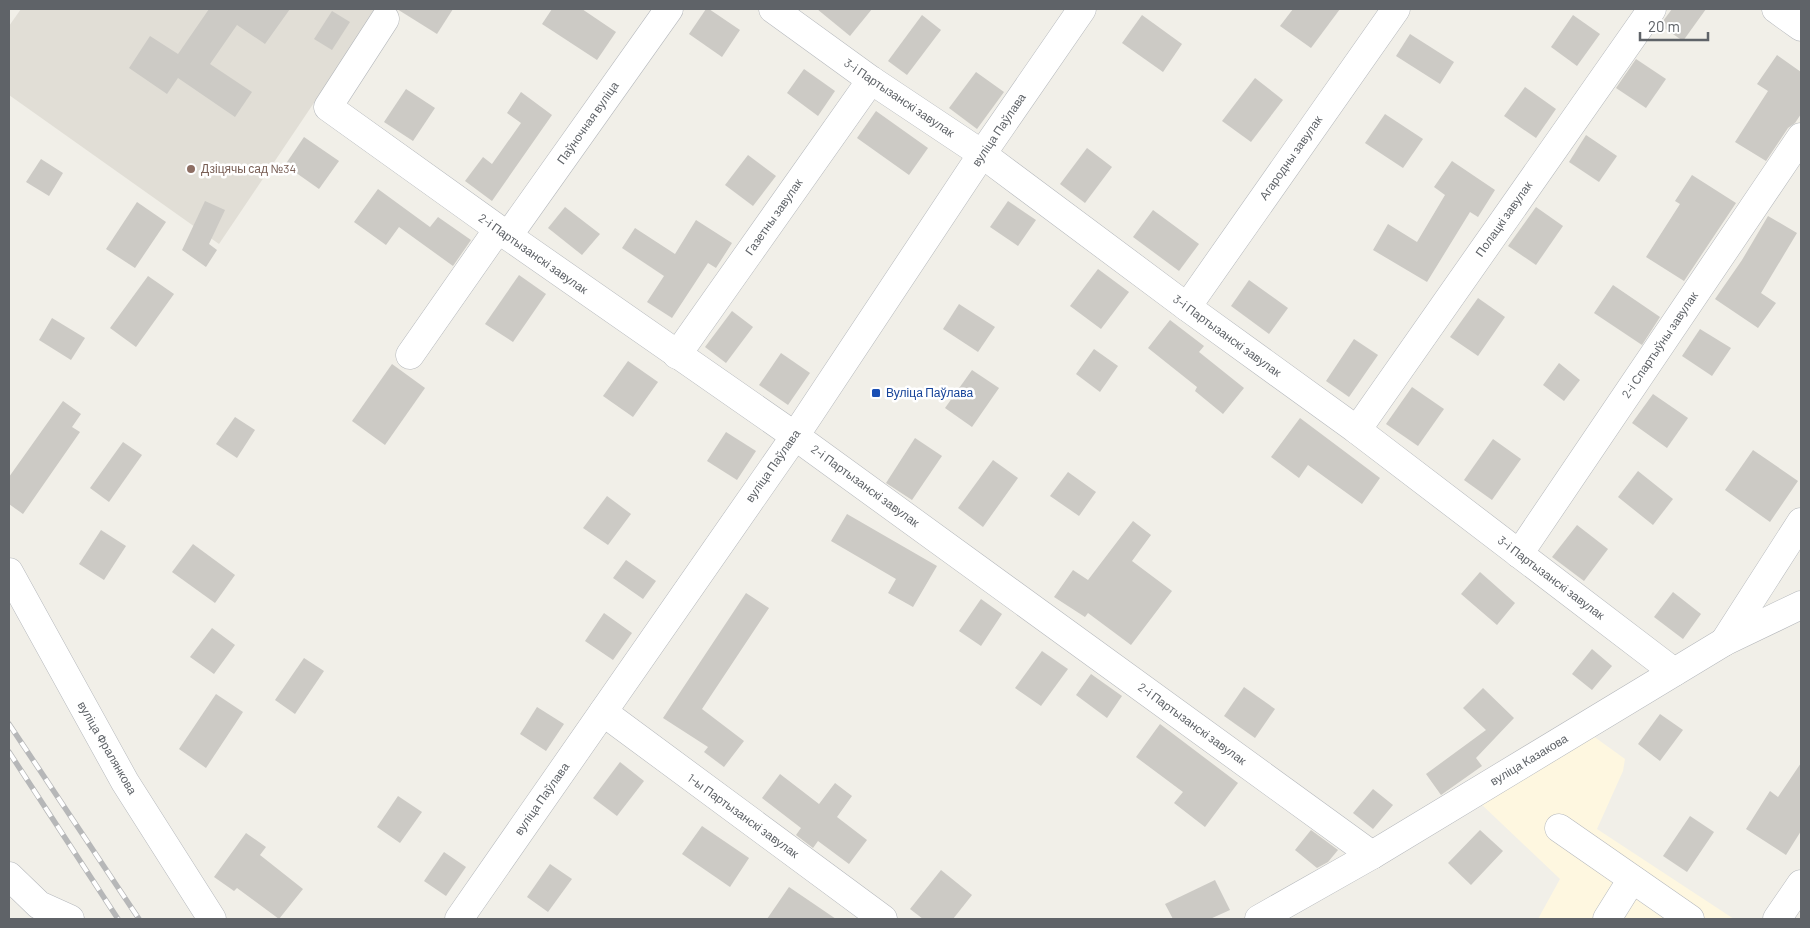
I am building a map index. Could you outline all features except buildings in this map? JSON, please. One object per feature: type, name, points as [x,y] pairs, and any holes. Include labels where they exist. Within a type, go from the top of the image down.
[{"type":"street","name":"Паўночная вуліца","points":[[410,355],[669,9]]},
{"type":"street","name":"3-і Партызанскі завулак","points":[[773,9],[871,80],[982,154],[1186,307],[1357,430],[1674,672]]},
{"type":"street","name":"вуліца Паўлава","points":[[458,919],[795,436],[982,154],[1082,9]]},
{"type":"street","name":"Агародны завулак","points":[[1186,307],[1396,9]]},
{"type":"street","name":"Полацкі завулак","points":[[1357,430],[1652,9]]},
{"type":"street","points":[[1776,9],[1801,27]]},
{"type":"street","name":"2-і Партызанскі завулак","points":[[385,20],[328,107],[503,233],[795,436],[1372,855]]},
{"type":"street","name":"Газетны завулак","points":[[677,355],[871,80]]},
{"type":"street","name":"2-і Спартыўны завулак","points":[[1519,554],[1801,137]]},
{"type":"street","points":[[1724,642],[1801,522]]},
{"type":"street","name":"вуліца Фралянкова","points":[[9,572],[125,782],[212,919]]},
{"type":"street","name":"вуліца Казакова","points":[[1259,919],[1372,855],[1724,642],[1801,605]]},
{"type":"street","name":"1-ы Партызанскі завулак","points":[[603,712],[883,919]]},
{"type":"street","points":[[1559,828],[1690,919]]},
{"type":"street","points":[[9,876],[39,905],[70,919]]},
{"type":"street","points":[[1607,919],[1632,879]]},
{"type":"street","points":[[1777,919],[1801,884]]},
{"type":"shaded area","name":"Дзіцячы сад №34","points":[[21,9],[377,9],[219,244],[9,95],[9,26]]},
{"type":"shaded area","points":[[1589,733],[1625,759],[1623,771],[1597,829],[1734,919],[1538,919],[1560,879],[1480,803]]},
{"type":"railway","points":[[9,724],[139,919]]},
{"type":"railway","points":[[9,752],[118,919]]},
{"type":"place","name":"Дзіцячы сад №34","points":[[191,169]]},
{"type":"place","name":"Вуліца Паўлава","points":[[876,393]]}]
